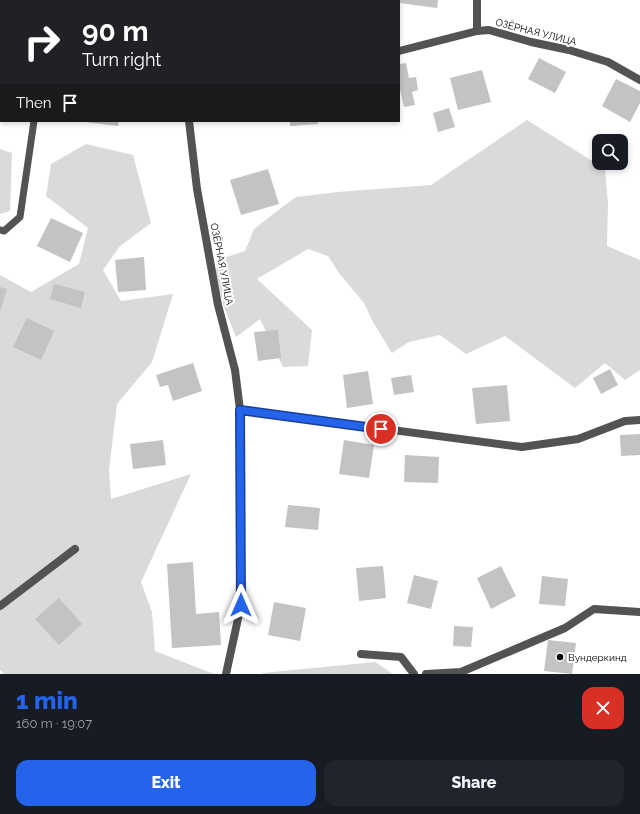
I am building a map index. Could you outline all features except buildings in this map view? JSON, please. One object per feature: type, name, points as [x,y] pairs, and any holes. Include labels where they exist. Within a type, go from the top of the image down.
[{"type":"street","points":[[477,0],[477,32]]},
{"type":"street","name":"ОЗЁРНАЯ УЛИЦА","points":[[400,51],[489,30],[531,42],[569,50],[608,62],[640,80]]},
{"type":"street","name":"ОЗЁРНАЯ УЛИЦА","points":[[189,122],[197,189],[218,305],[235,370],[240,410],[241,605],[226,674]]},
{"type":"street","points":[[240,410],[522,447],[578,439],[625,420],[640,420]]},
{"type":"street","points":[[0,606],[75,549]]},
{"type":"street","points":[[426,674],[461,672],[565,628],[594,609],[640,612]]},
{"type":"street","points":[[361,654],[401,657],[414,674]]},
{"type":"lane","points":[[0,230],[4,231],[20,217],[34,122]]},
{"type":"shaded area","points":[[527,120],[592,161],[592,170],[605,170],[608,204],[607,246],[640,260],[640,370],[625,380],[605,363],[575,388],[505,336],[466,354],[440,335],[409,342],[392,353],[373,322],[364,303],[339,273],[328,256],[308,249],[257,279],[312,330],[308,366],[283,367],[260,319],[236,337],[224,307],[215,272],[220,259],[245,251],[254,229],[277,211],[296,197],[338,192],[431,185]]},
{"type":"shaded area","points":[[86,144],[133,155],[151,223],[120,246],[103,270],[121,301],[173,294],[152,362],[117,404],[109,470],[111,499],[191,474],[141,582],[152,612],[155,651],[214,674],[4,674],[0,670],[0,275],[31,292],[79,264],[88,228],[46,196],[51,164]]},
{"type":"shaded area","points":[[0,149],[12,153],[10,211],[0,214]]},
{"type":"shaded area","points":[[375,662],[393,674],[262,674],[262,673]]},
{"type":"place","name":"Вундеркинд","points":[[560,657]]},
{"type":"route","points":[[241,605],[240,410],[381,429]]}]
